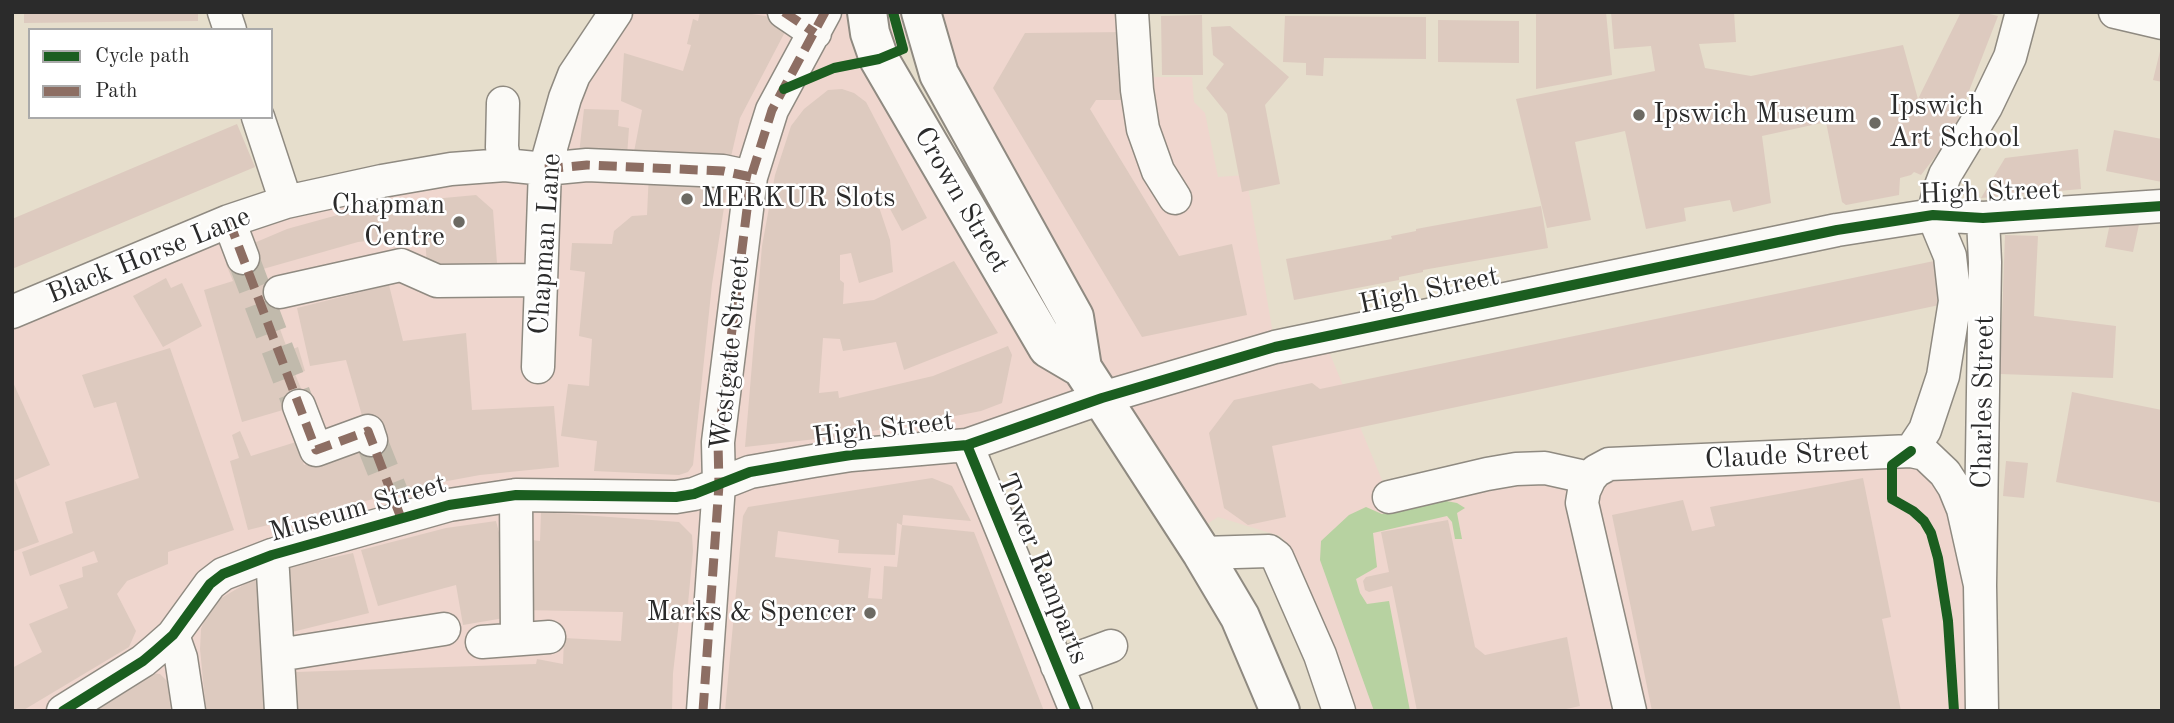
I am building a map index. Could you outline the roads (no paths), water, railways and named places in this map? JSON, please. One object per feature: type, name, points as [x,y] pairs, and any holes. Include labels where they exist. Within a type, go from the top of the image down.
[{"type":"main road","name":"Crown Street","points":[[867,12],[878,59],[1048,348],[1092,383]]},
{"type":"main road","name":"Crown Street","points":[[921,12],[939,74],[1074,317],[1092,383],[1240,617],[1279,711]]},
{"type":"street","name":"Chapman Lane","points":[[538,367],[545,169],[574,75],[616,12]]},
{"type":"street","points":[[784,12],[820,23]]},
{"type":"street","points":[[1132,12],[1137,90],[1143,129],[1158,171],[1175,198]]},
{"type":"street","points":[[1933,215],[1945,175],[1986,107],[2010,57],[2022,12]]},
{"type":"street","points":[[2115,12],[2162,23]]},
{"type":"street","name":"Westgate Street","points":[[703,711],[719,485],[718,442],[751,177],[772,110],[820,23]]},
{"type":"street","points":[[503,103],[502,147],[505,165]]},
{"type":"street","name":"Black Horse Lane","points":[[259,119],[286,202]]},
{"type":"street","name":"Black Horse Lane","points":[[12,312],[229,222],[286,202],[451,169],[505,165],[545,169],[587,164],[723,171],[751,177]]},
{"type":"street","name":"High Street","points":[[719,485],[751,472],[850,455],[967,445],[1092,383],[1837,230],[1933,215],[1983,218],[2162,206]]},
{"type":"street","name":"Claude Street","points":[[1590,478],[1609,464],[1911,451],[1925,430],[1940,386],[1955,301],[1950,256],[1933,215]]},
{"type":"street","name":"Charles Street","points":[[1982,711],[1980,585],[1985,262],[1983,218]]},
{"type":"street","points":[[229,222],[243,258]]},
{"type":"street","points":[[279,292],[401,265],[437,281],[540,280]]},
{"type":"street","points":[[299,405],[316,450],[368,431],[371,440]]},
{"type":"street","name":"Tower Ramparts","points":[[967,445],[1076,711]]},
{"type":"street","name":"Charles Street","points":[[1911,451],[1925,454],[1945,473],[1954,487],[1964,509],[1980,585]]},
{"type":"street","points":[[1388,497],[1516,470],[1545,468],[1590,478],[1584,491],[1583,503],[1630,711]]},
{"type":"street","name":"Museum Street","points":[[63,711],[143,661],[173,635],[210,584],[223,574],[397,507],[449,505],[516,495],[676,497],[719,485]]},
{"type":"street","points":[[516,495],[517,639]]},
{"type":"street","points":[[1202,553],[1269,551],[1277,557],[1320,655],[1339,711]]},
{"type":"street","points":[[272,555],[281,711]]},
{"type":"street","points":[[278,655],[444,629]]},
{"type":"street","points":[[173,635],[181,658],[189,711]]},
{"type":"street","points":[[482,642],[549,637]]},
{"type":"street","points":[[1056,666],[1111,646]]},
{"type":"tunnel","points":[[243,258],[299,406]]},
{"type":"tunnel","points":[[371,440],[393,495]]},
{"type":"place","name":"Ipswich Museum","points":[[1639,115]]},
{"type":"place","name":"Ipswich Art School","points":[[1875,123]]},
{"type":"place","name":"MERKUR Slots","points":[[687,199]]},
{"type":"place","name":"Chapman Centre","points":[[459,222]]},
{"type":"place","name":"Marks & Spencer","points":[[870,613]]}]
